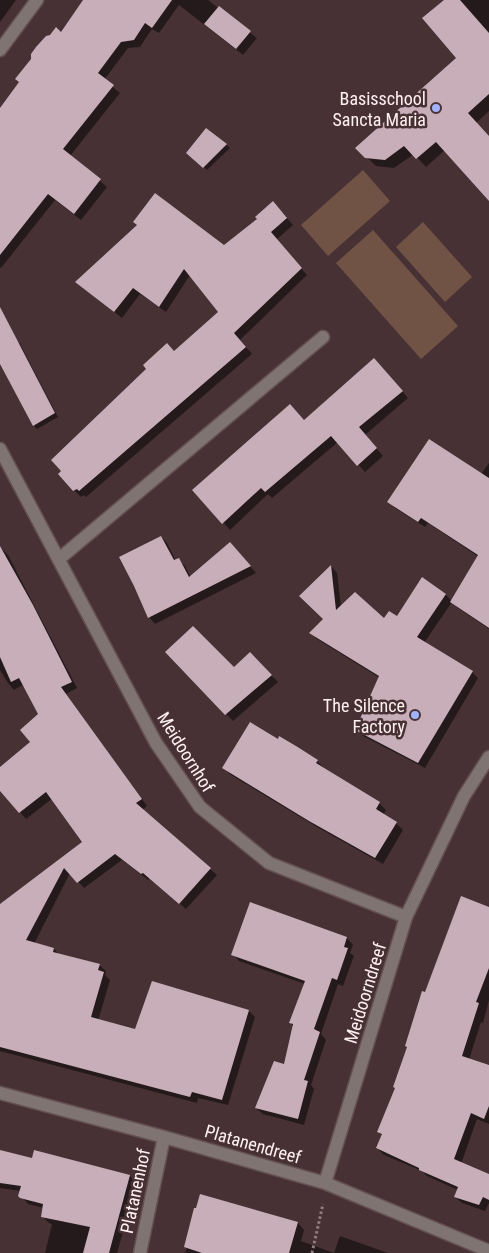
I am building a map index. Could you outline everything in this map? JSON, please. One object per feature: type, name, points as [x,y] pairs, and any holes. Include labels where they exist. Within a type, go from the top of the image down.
[{"type":"street","points":[[0,50],[38,0]]},
{"type":"street","points":[[59,559],[323,337]]},
{"type":"street","name":"Meidoornhof","points":[[0,449],[156,743],[200,807],[269,863],[406,917]]},
{"type":"street","name":"Meidoorndreef","points":[[325,1183],[406,917],[464,796],[489,757]]},
{"type":"street","name":"Platanendreef","points":[[0,1093],[325,1183],[489,1251]]},
{"type":"street","name":"Platanenhof","points":[[140,1253],[164,1137]]},
{"type":"path","points":[[312,1253],[322,1214],[325,1183]]},
{"type":"shaded area","points":[[363,170],[390,201],[328,256],[301,225]]},
{"type":"shaded area","points":[[423,222],[472,277],[445,302],[396,247]]},
{"type":"shaded area","points":[[373,230],[458,326],[421,359],[336,263]]},
{"type":"building","points":[[83,0],[172,0],[152,28],[145,23],[134,40],[121,42],[98,73],[114,85],[63,149],[101,179],[74,214],[48,194],[0,255],[0,108],[19,82],[15,79],[31,59],[31,54],[36,47],[56,27],[61,32]]},
{"type":"building","points":[[444,0],[460,0],[489,33],[489,94],[468,113],[489,136],[489,201],[436,142],[416,159],[404,146],[385,160],[365,158],[355,148],[456,58],[422,18]]},
{"type":"building","points":[[219,6],[251,31],[236,49],[204,24]]},
{"type":"building","points":[[206,128],[227,144],[203,168],[186,153]]},
{"type":"building","points":[[155,193],[224,245],[257,219],[255,217],[273,201],[287,218],[271,232],[302,268],[234,333],[246,347],[79,491],[77,489],[73,491],[58,474],[61,471],[51,460],[146,369],[143,365],[167,343],[174,351],[218,312],[184,269],[159,307],[133,288],[114,312],[75,282],[137,225],[133,222]]},
{"type":"building","points":[[0,307],[55,413],[33,426],[0,364]]},
{"type":"building","points":[[374,358],[403,391],[359,427],[377,448],[357,466],[331,436],[265,492],[261,488],[222,524],[192,490],[290,404],[304,420]]},
{"type":"building","points":[[429,439],[489,478],[489,628],[450,602],[478,555],[421,518],[418,522],[387,502]]},
{"type":"building","points":[[161,536],[174,560],[179,558],[189,577],[230,542],[251,566],[148,618],[119,557]]},
{"type":"building","points":[[0,546],[33,605],[72,682],[61,687],[142,799],[136,803],[211,868],[179,904],[143,873],[141,874],[115,854],[77,883],[64,868],[26,940],[54,948],[53,952],[100,964],[98,970],[104,972],[91,1017],[135,1029],[152,981],[249,1010],[222,1100],[192,1092],[190,1097],[0,1047],[0,904],[82,842],[46,792],[19,813],[0,791],[0,767],[30,742],[20,730],[38,714],[19,678],[11,682],[0,657]]},
{"type":"building","points":[[331,565],[336,610],[355,592],[384,618],[389,611],[397,616],[422,577],[446,594],[417,637],[473,671],[418,763],[355,730],[379,676],[309,633],[323,619],[299,596]]},
{"type":"building","points":[[193,626],[234,667],[250,652],[272,675],[225,715],[165,652]]},
{"type":"building","points":[[250,722],[278,739],[279,736],[296,746],[318,760],[316,763],[380,802],[376,809],[397,822],[375,858],[309,821],[222,768]]},
{"type":"building","points":[[461,896],[489,907],[489,968],[476,1002],[479,1003],[462,1056],[489,1065],[489,1106],[484,1119],[471,1113],[454,1159],[489,1174],[489,1200],[483,1197],[479,1205],[454,1197],[458,1187],[376,1148],[382,1134],[377,1132],[395,1088],[393,1087],[407,1047],[405,1046],[422,991],[425,992]]},
{"type":"building","points":[[250,902],[347,937],[344,947],[348,948],[337,980],[332,978],[314,1029],[320,1032],[304,1080],[308,1081],[298,1119],[255,1108],[274,1061],[284,1064],[293,1024],[289,1023],[305,981],[231,955]]},
{"type":"building","points":[[0,1150],[32,1158],[34,1150],[130,1175],[109,1253],[83,1253],[90,1227],[41,1217],[43,1204],[20,1198],[18,1196],[21,1186],[0,1183]]},
{"type":"building","points":[[200,1194],[298,1222],[289,1253],[202,1253],[184,1247],[194,1208],[196,1208]]},
{"type":"place","name":"Basisschool Sancta Maria","points":[[436,108]]},
{"type":"place","name":"The Silence Factory","points":[[415,715]]}]
